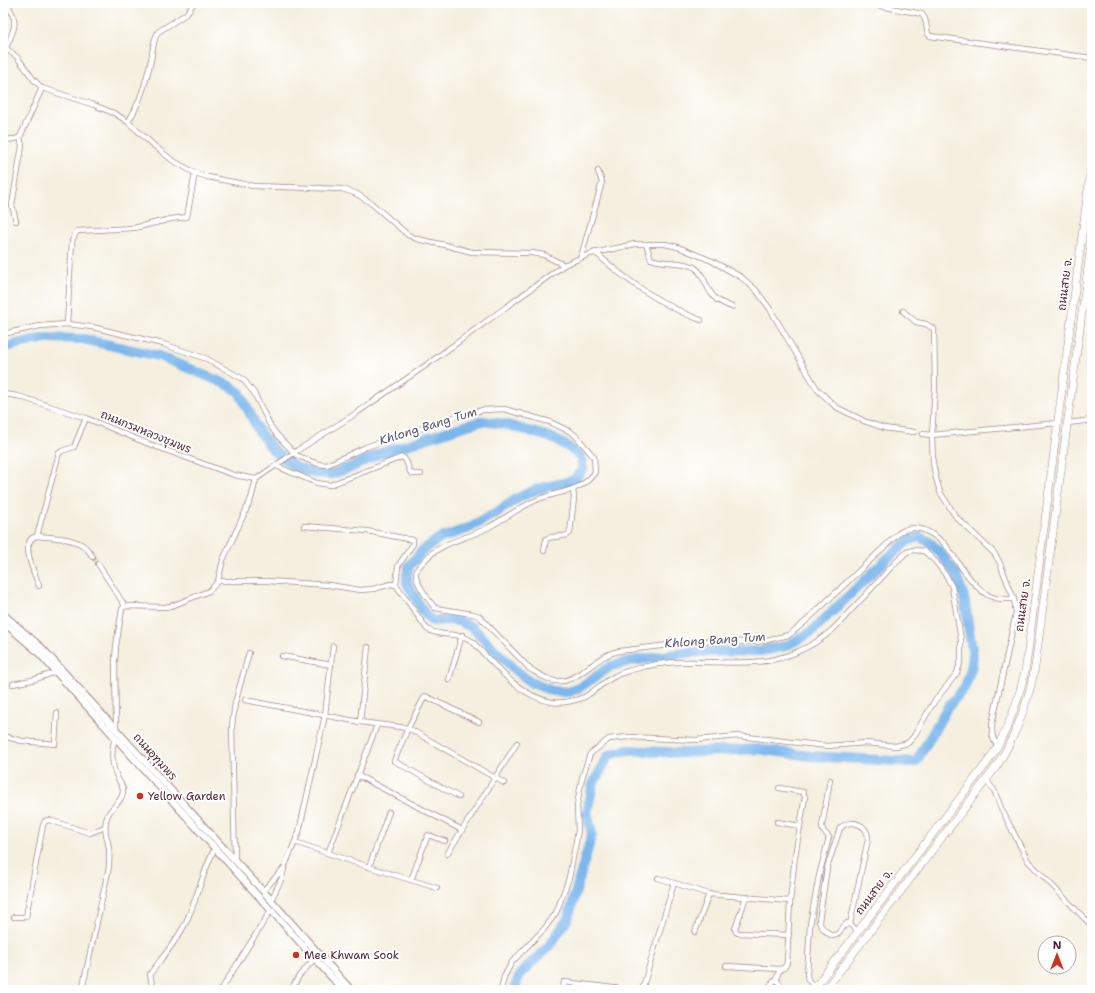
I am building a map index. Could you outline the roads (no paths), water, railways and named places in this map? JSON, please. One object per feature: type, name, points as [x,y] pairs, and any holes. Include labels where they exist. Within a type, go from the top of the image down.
[{"type":"main road","name":"ถนนสาย จ.","points":[[814,989],[989,760],[998,746],[1013,713],[1026,666],[1092,159]]},
{"type":"main road","name":"ถนนสาย จ.","points":[[825,990],[986,780],[1003,756],[1024,711],[1032,683],[1092,237]]},
{"type":"main road","points":[[1058,424],[1068,422]]},
{"type":"street","points":[[7,3],[15,20],[15,27],[4,47],[16,58],[42,88],[106,109],[128,122],[172,160],[195,173],[208,178],[253,186],[342,189],[355,193],[372,203],[408,235],[417,239],[445,244],[472,252],[532,253],[549,257],[564,265]]},
{"type":"street","points":[[128,122],[139,100],[150,62],[155,37],[158,32],[186,14],[194,3]]},
{"type":"street","points":[[864,3],[922,14],[930,36],[1092,58]]},
{"type":"street","points":[[16,221],[12,205],[22,146],[20,137],[42,88]]},
{"type":"street","points":[[3,140],[20,137]]},
{"type":"street","points":[[581,257],[602,182],[598,171]]},
{"type":"street","points":[[67,324],[72,242],[77,231],[134,228],[171,219],[187,217],[195,173]]},
{"type":"street","points":[[125,606],[166,607],[209,592],[218,581],[223,560],[251,499],[256,479],[425,366],[564,265],[595,252],[635,244],[665,244],[678,247],[712,261],[741,277],[756,290],[770,309],[817,388],[836,407],[864,421],[884,428],[914,432]]},
{"type":"street","points":[[646,244],[652,259],[656,261],[676,262],[692,266],[700,273],[710,292],[715,298],[732,307]]},
{"type":"street","points":[[595,252],[633,283],[683,314],[701,320]]},
{"type":"street","points":[[903,311],[916,322],[926,324],[934,329],[935,387],[932,435],[933,463],[940,492],[956,517],[994,554],[999,561],[1014,599],[1016,613],[1004,671],[997,695],[992,724],[992,735],[994,742],[998,746]]},
{"type":"street","points":[[3,334],[40,326],[67,324],[92,327],[163,344],[207,358],[243,379],[254,393],[271,427],[294,453],[312,462],[328,465],[366,447],[458,416],[483,410],[504,409],[550,422],[571,432],[594,457],[595,472],[586,483],[534,502],[487,528],[441,546],[428,556],[416,573],[419,583],[434,608],[479,616],[530,668],[541,675],[556,681],[562,682],[576,676],[606,655],[619,651],[702,641],[757,642],[789,635],[806,621],[899,533],[908,528],[926,530],[941,541],[972,582],[988,596],[1002,600],[1014,599]]},
{"type":"street","name":"ถนนกรมหลวงชุมพร","points":[[3,394],[18,396],[86,418],[149,444],[234,475],[256,479]]},
{"type":"street","points":[[37,536],[59,453],[62,450],[74,447],[86,418]]},
{"type":"street","points":[[1068,422],[1092,420]]},
{"type":"street","points":[[923,434],[932,435],[1058,424]]},
{"type":"street","points":[[277,465],[317,483],[330,485],[402,457],[407,462],[409,472],[412,474],[421,474]]},
{"type":"street","points":[[544,551],[546,539],[549,537],[566,536],[570,533],[574,498],[573,489]]},
{"type":"street","points":[[304,526],[367,531],[412,540],[413,544],[398,566],[396,585],[427,629],[440,634],[462,635],[472,641],[508,678],[528,693],[542,700],[554,703],[571,701],[588,696],[608,679],[626,671],[666,664],[766,661],[791,654],[811,645],[831,631],[907,552],[914,550],[924,551],[935,560],[952,587],[961,640],[961,660],[957,673],[934,702],[914,736],[908,743],[896,746],[866,743],[827,746],[738,736],[696,740],[628,737],[609,739],[590,754],[582,778],[577,805],[578,831],[569,878],[556,913],[544,929],[512,962],[504,977],[501,990]]},
{"type":"street","points":[[39,586],[28,553],[30,540],[33,536],[69,540],[78,543],[93,557]]},
{"type":"street","points":[[98,564],[125,606]]},
{"type":"street","points":[[218,581],[267,581],[329,585],[360,590],[373,589],[391,584],[396,585]]},
{"type":"street","points":[[82,990],[109,867],[109,848],[105,827],[109,813],[119,801],[123,793],[122,786],[116,776],[112,761],[112,748],[116,729],[116,646],[121,613],[125,606]]},
{"type":"street","name":"ถนนอุทุมพร","points":[[3,614],[42,648],[351,990]]},
{"type":"street","name":"ถนนอุทุมพร","points":[[3,622],[37,651],[343,990]]},
{"type":"street","points":[[449,680],[462,635]]},
{"type":"street","points":[[271,900],[282,878],[284,868],[299,832],[324,715],[333,646]]},
{"type":"street","points":[[360,722],[368,647]]},
{"type":"street","points":[[235,861],[232,726],[235,703],[249,653]]},
{"type":"street","points":[[282,656],[331,665]]},
{"type":"street","points":[[13,684],[36,679],[56,672]]},
{"type":"street","points":[[459,797],[394,761],[408,728],[425,696],[479,722]]},
{"type":"street","points":[[245,700],[377,725],[408,728],[504,783]]},
{"type":"street","points":[[3,736],[22,741],[55,744],[57,713]]},
{"type":"street","points":[[328,853],[377,725]]},
{"type":"street","points":[[447,854],[517,743]]},
{"type":"street","points":[[357,775],[462,830]]},
{"type":"street","points":[[814,989],[808,980],[807,975],[810,925],[819,876],[829,837],[823,831],[822,826],[830,780]]},
{"type":"street","points":[[986,780],[994,790],[1001,808],[1028,861],[1092,926]]},
{"type":"street","points":[[726,966],[780,969],[784,968],[787,963],[790,901],[795,856],[805,797],[804,794],[780,788]]},
{"type":"street","points":[[369,867],[389,812]]},
{"type":"street","points":[[14,916],[26,917],[43,825],[46,821],[49,820],[90,833],[105,827]]},
{"type":"street","points":[[777,822],[800,826]]},
{"type":"street","points":[[855,823],[861,824],[866,829],[868,839],[850,924],[847,923],[836,936],[833,936],[820,925],[819,921],[827,868],[840,828],[842,826],[855,823]]},
{"type":"street","points":[[411,880],[428,835],[445,841]]},
{"type":"street","points":[[295,842],[437,888]]},
{"type":"street","points":[[153,990],[150,974],[184,926],[206,866],[215,848]]},
{"type":"street","points":[[263,891],[284,868]]},
{"type":"street","points":[[658,878],[709,894],[790,901]]},
{"type":"street","points":[[642,990],[674,883]]},
{"type":"street","points":[[695,932],[709,894]]},
{"type":"street","points":[[746,897],[735,929],[736,932],[789,936]]},
{"type":"street","points":[[221,990],[272,910]]},
{"type":"street","points":[[850,924],[859,931]]},
{"type":"street","points":[[291,990],[299,976],[315,958]]},
{"type":"street","points":[[766,990],[776,980],[780,969]]},
{"type":"street","points":[[776,980],[782,987],[789,990]]},
{"type":"street","points":[[563,990],[564,982],[599,988],[630,990]]},
{"type":"waterway","name":"Khlong Bang Tum","points":[[3,348],[45,338],[83,339],[159,356],[230,386],[240,393],[259,432],[276,453],[295,467],[313,473],[332,474],[352,467],[376,455],[482,421],[504,424],[550,437],[567,446],[580,456],[583,469],[574,480],[537,489],[518,498],[469,528],[438,539],[421,552],[409,566],[407,575],[407,583],[423,611],[432,621],[458,621],[472,627],[513,668],[530,682],[552,691],[569,692],[579,688],[611,666],[630,661],[692,652],[760,651],[786,646],[811,632],[907,541],[919,537],[928,541],[938,550],[956,574],[964,597],[973,657],[965,687],[947,708],[916,762],[810,756],[757,749],[681,753],[627,750],[609,755],[593,784],[587,813],[592,834],[568,919],[548,947],[520,974],[514,990]]},
{"type":"tunnel","points":[[93,557],[98,564]]},
{"type":"place","name":"Yellow Garden","points":[[140,796]]},
{"type":"place","name":"Mee Khwam Sook","points":[[296,955]]}]
